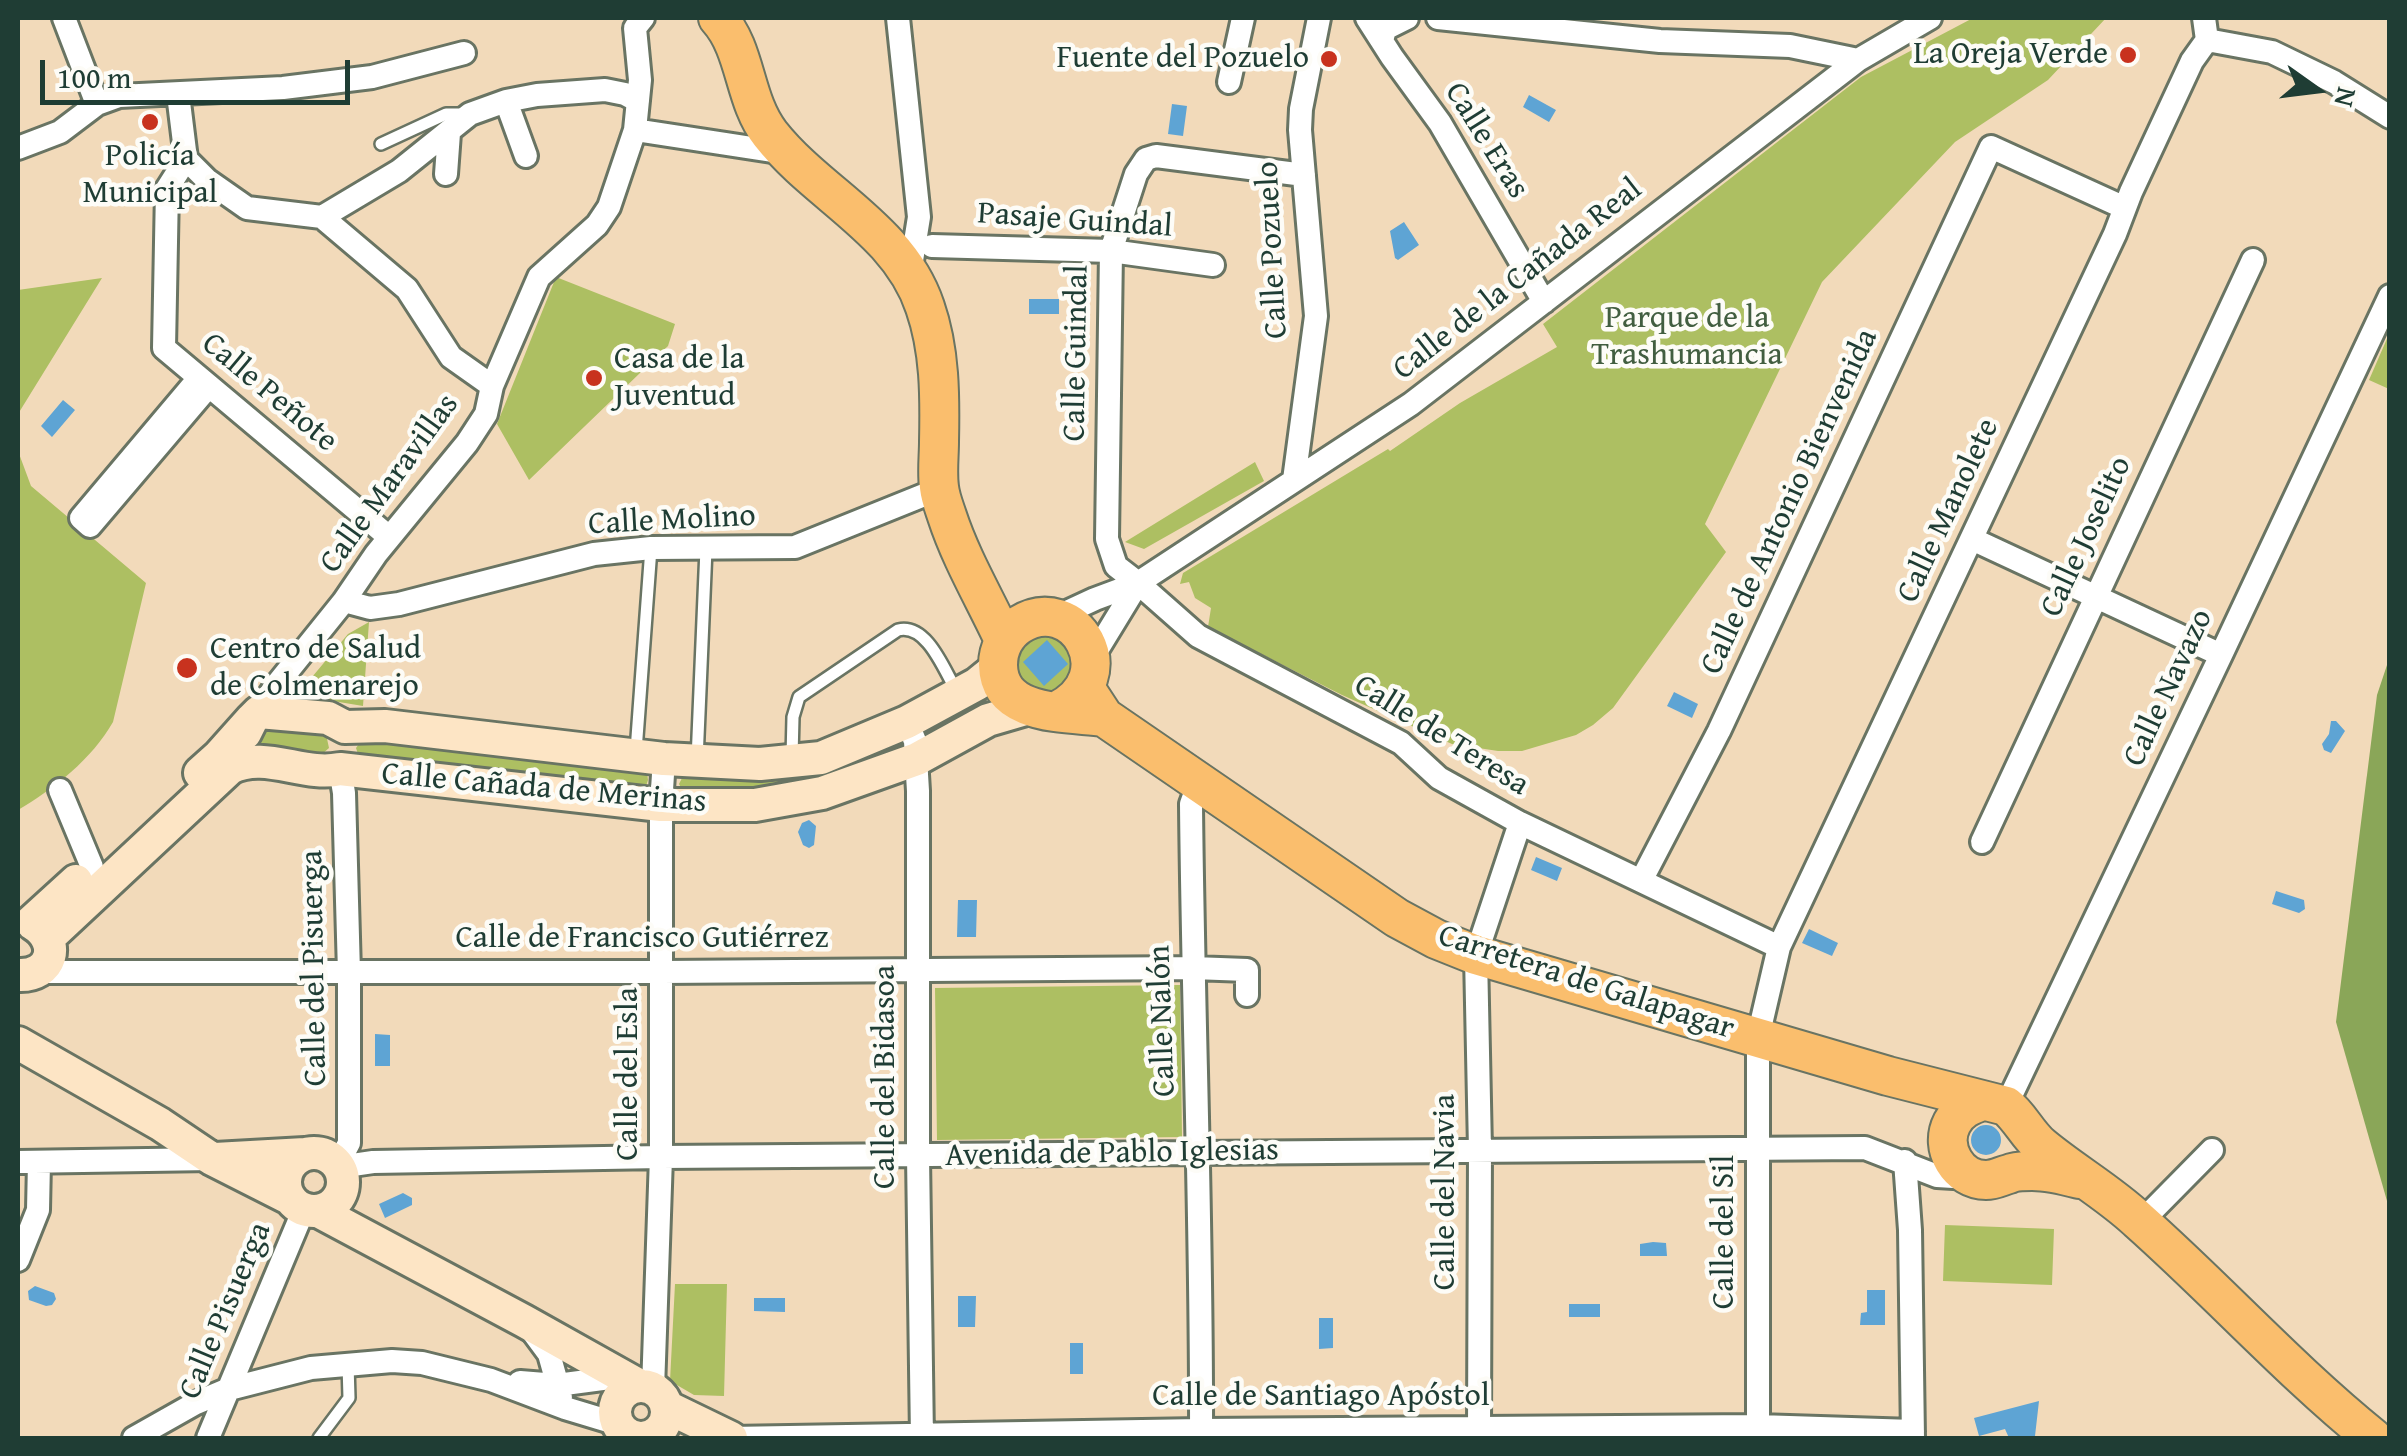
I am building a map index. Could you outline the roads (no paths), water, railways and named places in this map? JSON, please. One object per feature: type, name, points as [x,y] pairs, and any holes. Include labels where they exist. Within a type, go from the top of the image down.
[{"type":"main road","points":[[718,18],[736,44],[747,129],[788,154],[896,252],[921,259],[940,390],[939,489],[955,539],[1001,654],[1008,692],[1017,702],[1073,697],[1088,645],[1080,632],[1068,623],[1045,618],[1003,597],[955,539]]},
{"type":"main road","points":[[1001,654],[1013,630],[1024,622],[1045,618]]},
{"type":"main road","name":"Carretera de Galapagar","points":[[1073,697],[1397,918],[1436,938],[1476,955],[2005,1112]]},
{"type":"main road","points":[[1888,1076],[1928,1102],[1964,1162]]},
{"type":"main road","points":[[1964,1162],[1961,1111],[1971,1105],[2005,1112],[2038,1144],[2141,1222],[2327,1401],[2373,1438]]},
{"type":"main road","points":[[1964,1162],[2022,1158],[2026,1139],[2005,1112]]},
{"type":"main road","points":[[1964,1162],[2051,1172],[2091,1182]]},
{"type":"street","points":[[64,18],[97,104]]},
{"type":"street","points":[[898,18],[921,259]]},
{"type":"street","points":[[1229,82],[1243,18]]},
{"type":"street","name":"Calle Pozuelo","points":[[1294,480],[1316,316],[1300,120],[1319,18]]},
{"type":"street","name":"Calle Eras","points":[[1367,18],[1440,123],[1544,302]]},
{"type":"street","points":[[1382,41],[1385,29],[1406,18]]},
{"type":"street","points":[[1438,18],[1661,29],[1790,46],[1858,60]]},
{"type":"street","name":"Calle de la Cañada Real","points":[[1045,618],[1138,582],[1412,404],[1858,60],[1930,18]]},
{"type":"street","name":"Calle Maravillas","points":[[255,715],[486,414],[492,386],[538,276],[597,225],[609,207],[635,130],[640,80],[639,23]]},
{"type":"street","points":[[2205,29],[2272,52],[2334,82],[2390,117]]},
{"type":"street","name":"Calle Manolete","points":[[1758,1037],[1779,947],[2115,234],[2205,29]]},
{"type":"street","points":[[18,148],[60,132],[97,104],[119,96],[283,88],[372,77],[464,54]]},
{"type":"street","points":[[322,217],[399,171],[470,114],[506,100],[605,90],[638,101]]},
{"type":"street","points":[[178,94],[186,158],[207,180],[247,208],[322,217],[407,289],[451,357],[492,386]]},
{"type":"street","points":[[506,100],[526,156]]},
{"type":"street","points":[[635,130],[747,129]]},
{"type":"street","points":[[446,174],[449,133]]},
{"type":"street","name":"Calle de Antonio Bienvenida","points":[[1641,881],[1719,731],[1991,147],[2124,208]]},
{"type":"street","name":"Calle Guindal","points":[[1138,582],[1116,566],[1107,539],[1111,251],[1136,174],[1146,158],[1156,156],[1304,175]]},
{"type":"street","name":"Calle Peñote","points":[[186,158],[166,189],[164,348],[389,537]]},
{"type":"street","name":"Pasaje Guindal","points":[[921,259],[1111,251],[1213,265]]},
{"type":"street","name":"Calle Joselito","points":[[1982,842],[2253,260]]},
{"type":"street","name":"Calle Navazo","points":[[2005,1112],[2390,296]]},
{"type":"street","points":[[204,382],[90,526],[81,518],[204,382]]},
{"type":"street","name":"Calle Molino","points":[[344,602],[370,608],[398,604],[594,554],[651,548],[795,547],[939,489]]},
{"type":"street","points":[[1972,539],[2222,655]]},
{"type":"street","name":"Calle de la Cañada Real","points":[[1073,697],[1138,582]]},
{"type":"street","name":"Calle de Teresa","points":[[1138,582],[1198,636],[1401,743],[1439,778],[1520,823],[1779,947]]},
{"type":"street","name":"Calle Cañada de Merinas","points":[[255,715],[328,718],[346,727],[385,726],[666,759],[760,764],[821,758],[907,722],[958,694],[1001,654]]},
{"type":"street","name":"Calle Cañada de Merinas","points":[[253,761],[660,805],[755,805],[822,792],[917,759],[988,720],[1073,697]]},
{"type":"street","points":[[32,927],[230,768],[253,761],[244,745],[246,730],[255,715]]},
{"type":"street","points":[[32,927],[92,867],[220,756],[255,715]]},
{"type":"street","name":"Calle del Bidasoa","points":[[907,722],[917,759],[922,1436]]},
{"type":"street","points":[[340,769],[346,727]]},
{"type":"street","name":"Calle del Esla","points":[[643,1415],[661,1157],[660,805],[666,759]]},
{"type":"street","name":"Calle del Pisuerga","points":[[340,769],[344,794],[349,1143],[340,1172]]},
{"type":"street","name":"Calle Nalón","points":[[1199,782],[1190,804],[1201,1434]]},
{"type":"street","points":[[60,790],[92,867]]},
{"type":"street","name":"Calle del Navia","points":[[1480,1428],[1476,955],[1520,823]]},
{"type":"street","points":[[27,974],[48,960],[50,945],[32,927]]},
{"type":"street","name":"Calle de Francisco Gutiérrez","points":[[27,974],[1193,968],[1252,970],[1247,995]]},
{"type":"street","name":"Calle del Sil","points":[[1758,1037],[1758,1426]]},
{"type":"street","points":[[18,1043],[160,1124],[212,1159],[524,1321],[643,1415]]},
{"type":"street","name":"Avenida de Pablo Iglesias","points":[[340,1172],[373,1162],[1758,1147],[1865,1148],[1895,1158],[1964,1162]]},
{"type":"street","points":[[2141,1222],[2212,1150]]},
{"type":"street","points":[[18,1260],[38,1210],[28,1162],[212,1159],[317,1152],[328,1156],[340,1172],[356,1215],[375,1242]]},
{"type":"street","points":[[305,1154],[286,1172],[285,1185],[304,1206],[330,1206],[340,1197],[340,1172]]},
{"type":"street","points":[[1895,1158],[1910,1230],[1913,1435]]},
{"type":"street","points":[[1910,1230],[1926,1188],[1964,1162]]},
{"type":"street","name":"Calle Pisuerga","points":[[208,1438],[304,1206]]},
{"type":"street","points":[[524,1321],[549,1354],[565,1408]]},
{"type":"street","points":[[134,1438],[228,1389],[311,1368],[392,1361],[422,1363],[491,1380],[565,1408],[643,1415]]},
{"type":"street","points":[[491,1380],[557,1386],[643,1415],[731,1438]]},
{"type":"street","name":"Calle de Santiago Apóstol","points":[[731,1438],[1758,1426],[1913,1435]]},
{"type":"lane","points":[[381,144],[446,114],[470,114]]},
{"type":"lane","points":[[651,548],[666,759]]},
{"type":"lane","points":[[666,759],[706,549]]},
{"type":"lane","points":[[792,760],[792,717],[800,697],[898,630],[913,630],[926,640],[958,694]]},
{"type":"lane","points":[[320,1438],[349,1398],[348,1364]]},
{"type":"water","points":[[1529,95],[1556,110],[1549,122],[1523,107]]},
{"type":"water","points":[[1172,104],[1187,106],[1183,136],[1168,134]]},
{"type":"water","points":[[1404,222],[1419,245],[1398,260],[1390,231]]},
{"type":"water","points":[[1029,299],[1059,299],[1059,314],[1029,314]]},
{"type":"water","points":[[63,400],[75,410],[52,437],[41,426]]},
{"type":"water","points":[[1047,640],[1068,664],[1044,686],[1023,662]]},
{"type":"water","points":[[1674,692],[1698,704],[1692,718],[1667,706]]},
{"type":"water","points":[[2331,721],[2345,731],[2331,753],[2322,744]]},
{"type":"water","points":[[809,820],[816,826],[814,845],[809,848],[803,845],[798,832],[802,823]]},
{"type":"water","points":[[1536,857],[1562,868],[1557,881],[1531,870]]},
{"type":"water","points":[[2276,891],[2304,900],[2305,909],[2299,913],[2272,904]]},
{"type":"water","points":[[958,900],[977,900],[976,937],[957,937]]},
{"type":"water","points":[[1809,929],[1838,943],[1832,956],[1802,943]]},
{"type":"water","points":[[375,1034],[390,1035],[390,1066],[375,1066]]},
{"type":"water","points":[[1986,1125],[2000,1134],[2001,1140],[1992,1154],[1986,1155],[1972,1146],[1971,1140],[1980,1126]]},
{"type":"water","points":[[403,1193],[412,1198],[412,1205],[385,1218],[379,1204]]},
{"type":"water","points":[[1666,1243],[1667,1256],[1640,1256],[1640,1244]]},
{"type":"water","points":[[35,1286],[54,1293],[52,1305],[29,1300],[28,1291]]},
{"type":"water","points":[[1867,1290],[1885,1290],[1885,1325],[1860,1325],[1861,1313],[1867,1312]]},
{"type":"water","points":[[958,1296],[976,1296],[975,1327],[958,1327]]},
{"type":"water","points":[[754,1298],[785,1298],[785,1312],[754,1311]]},
{"type":"water","points":[[1569,1304],[1600,1304],[1600,1317],[1569,1317]]},
{"type":"water","points":[[1319,1318],[1333,1318],[1333,1348],[1319,1349]]},
{"type":"water","points":[[1070,1343],[1083,1343],[1083,1374],[1070,1374]]},
{"type":"water","points":[[2039,1401],[2035,1436],[2009,1438],[2005,1429],[1979,1436],[1974,1418]]},
{"type":"place","name":"La Oreja Verde","points":[[2128,55]]},
{"type":"place","name":"Fuente del Pozuelo","points":[[1329,59]]},
{"type":"place","name":"Policía Municipal","points":[[150,122]]},
{"type":"place","name":"Casa de la Juventud","points":[[594,378]]},
{"type":"place","name":"Centro de Salud de Colmenarejo","points":[[187,668]]},
{"type":"park label","name":"Parque de la Trashumancia","points":[[1687,338]]}]
